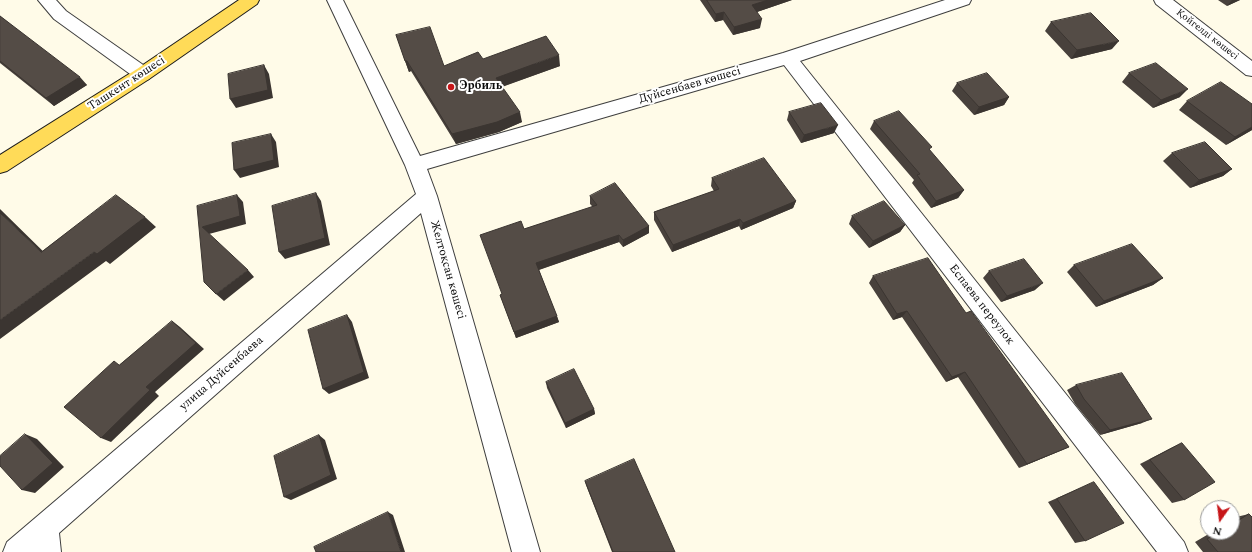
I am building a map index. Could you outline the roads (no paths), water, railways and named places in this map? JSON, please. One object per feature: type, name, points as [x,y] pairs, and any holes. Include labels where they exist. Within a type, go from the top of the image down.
[{"type":"main road","name":"Ташкент көшесі","points":[[0,165],[143,74],[252,0]]},
{"type":"street","points":[[46,0],[60,15],[143,74]]},
{"type":"street","name":"Желтоқсан көшесі","points":[[335,0],[415,165],[427,196],[526,552]]},
{"type":"street","name":"Дүйсенбаев көшесі","points":[[415,165],[788,58],[963,0]]},
{"type":"street","name":"Қойгелді көшесі","points":[[1162,0],[1252,70]]},
{"type":"street","name":"Еспаева переулок","points":[[788,58],[1174,552]]},
{"type":"street","name":"улица Дуйсенбаева","points":[[17,552],[46,540],[427,196]]},
{"type":"place","name":"Эрбиль","points":[[451,87]]}]
